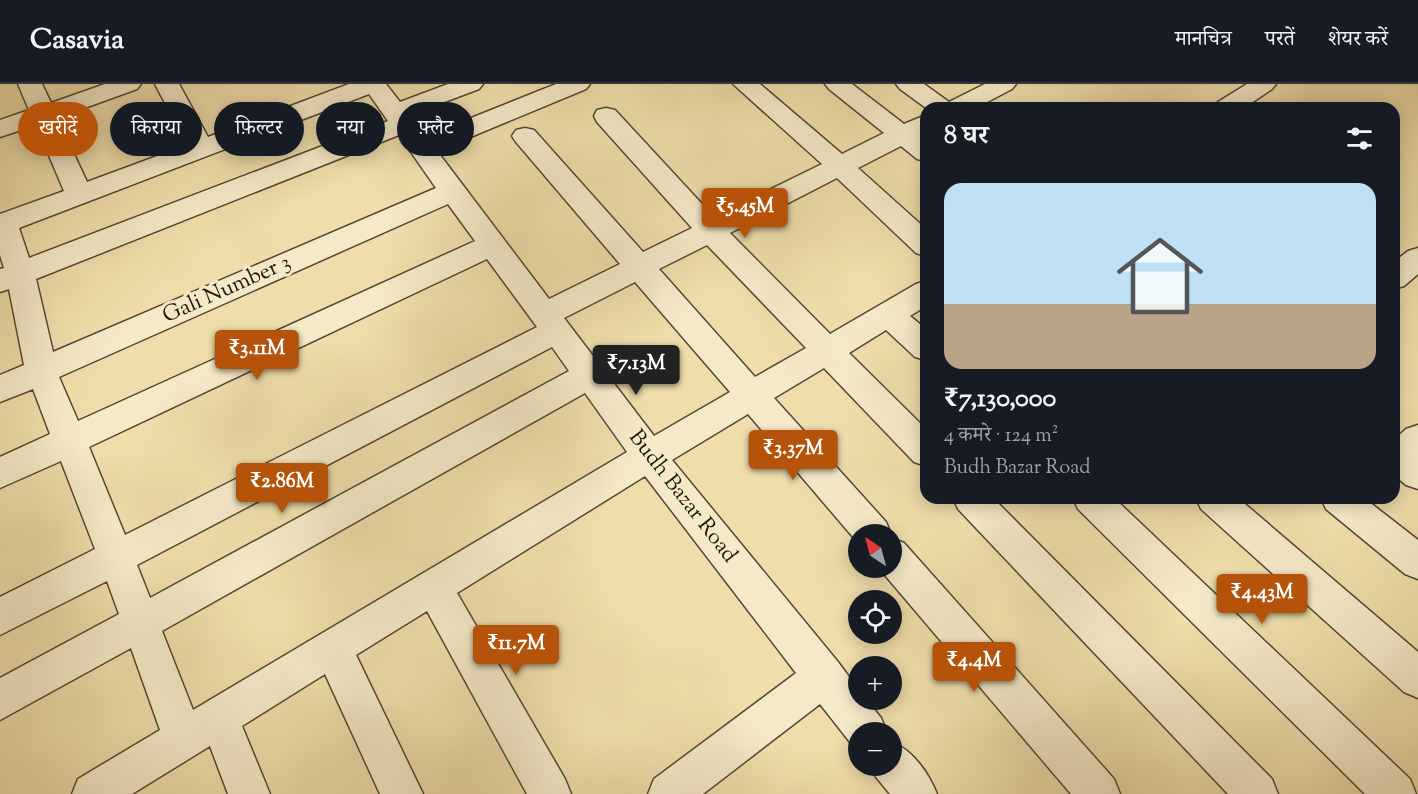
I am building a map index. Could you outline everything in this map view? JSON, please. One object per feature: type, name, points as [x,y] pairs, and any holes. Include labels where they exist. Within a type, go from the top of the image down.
[{"type":"street","points":[[30,84],[38,102]]},
{"type":"street","points":[[77,102],[129,84]]},
{"type":"street","points":[[168,84],[178,102]]},
{"type":"street","points":[[202,148],[373,84]]},
{"type":"street","name":"Budh Bazar Road","points":[[373,84],[397,115]]},
{"type":"street","points":[[445,102],[471,84]]},
{"type":"street","points":[[474,111],[578,84]]},
{"type":"street","points":[[744,84],[840,166],[920,240]]},
{"type":"street","points":[[837,84],[914,129]]},
{"type":"street","points":[[908,84],[946,102]]},
{"type":"street","points":[[967,102],[1004,84]]},
{"type":"street","points":[[1236,102],[1264,84]]},
{"type":"street","points":[[606,116],[711,231],[920,446]]},
{"type":"street","points":[[0,129],[18,123]]},
{"type":"street","points":[[0,617],[116,557],[551,322],[641,266],[914,129]]},
{"type":"street","points":[[10,277],[397,132]]},
{"type":"street","points":[[525,135],[864,524]]},
{"type":"street","points":[[62,156],[80,195]]},
{"type":"street","points":[[181,156],[2,225],[10,277],[41,370],[116,557],[184,739]]},
{"type":"street","name":"Budh Bazar Road","points":[[427,156],[649,456],[859,722]]},
{"type":"street","name":"Gali Number 3","points":[[0,388],[453,191]]},
{"type":"street","points":[[0,473],[493,244]]},
{"type":"street","points":[[1400,273],[1418,258]]},
{"type":"street","points":[[101,792],[649,456],[920,295]]},
{"type":"street","points":[[888,314],[920,343]]},
{"type":"street","points":[[0,700],[590,375]]},
{"type":"street","points":[[976,504],[1257,794]]},
{"type":"street","points":[[1096,504],[1395,794]]},
{"type":"street","points":[[1220,504],[1418,678]]},
{"type":"street","points":[[1346,504],[1418,562]]},
{"type":"street","points":[[902,568],[1099,794]]},
{"type":"street","points":[[433,587],[550,794]]},
{"type":"street","points":[[333,649],[402,794]]},
{"type":"street","points":[[669,794],[824,676]]},
{"type":"street","points":[[219,718],[249,794]]},
{"type":"street","points":[[902,776],[916,794]]}]
